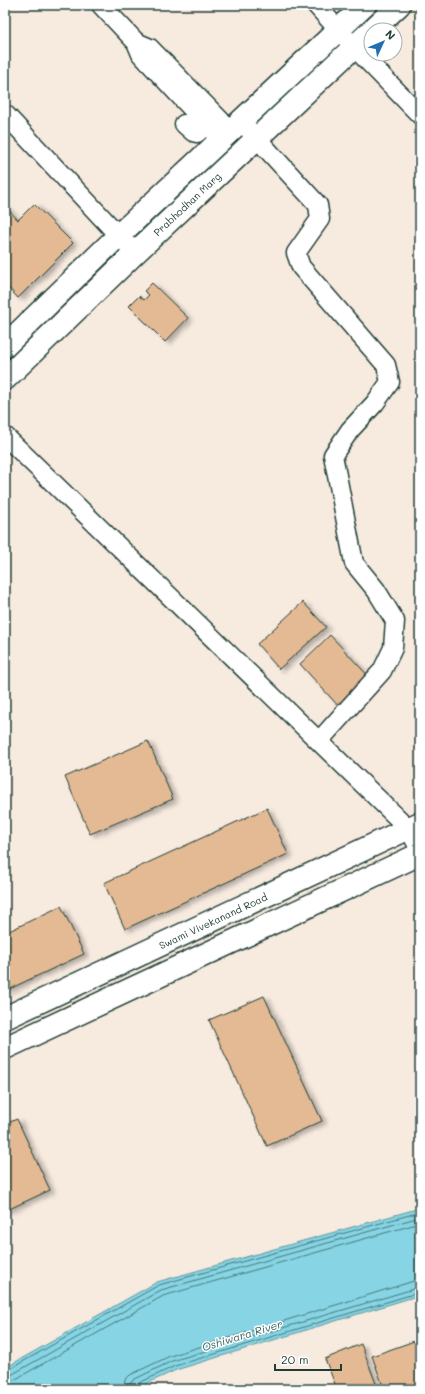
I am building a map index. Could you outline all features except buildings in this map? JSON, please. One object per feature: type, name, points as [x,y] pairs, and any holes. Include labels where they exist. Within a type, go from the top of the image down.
[{"type":"street","points":[[101,5],[136,42],[141,54],[207,124],[257,138],[318,205],[320,219],[296,253],[301,267],[386,365],[390,382],[375,403],[350,430],[333,455],[354,563],[376,590],[395,622],[393,648],[382,671],[319,741]]},
{"type":"street","points":[[316,5],[354,47],[420,115]]},
{"type":"street","points":[[5,346],[364,5]]},
{"type":"street","name":"Prabhodhan Marg","points":[[381,22],[399,5]]},
{"type":"street","name":"Prabhodhan Marg","points":[[5,380],[136,253],[363,38]]},
{"type":"street","points":[[136,42],[150,48],[231,131]]},
{"type":"street","points":[[5,114],[136,253]]},
{"type":"street","points":[[184,124],[193,132],[197,133],[207,124]]},
{"type":"street","points":[[5,436],[319,741],[415,826],[420,850]]},
{"type":"street","name":"Swami Vivekanand Road","points":[[5,1018],[415,826]]},
{"type":"street","points":[[5,1048],[420,854]]},
{"type":"water","name":"Oshiwara River","points":[[420,1208],[420,1295],[176,1370],[135,1389],[5,1389],[5,1368],[157,1282]]}]
